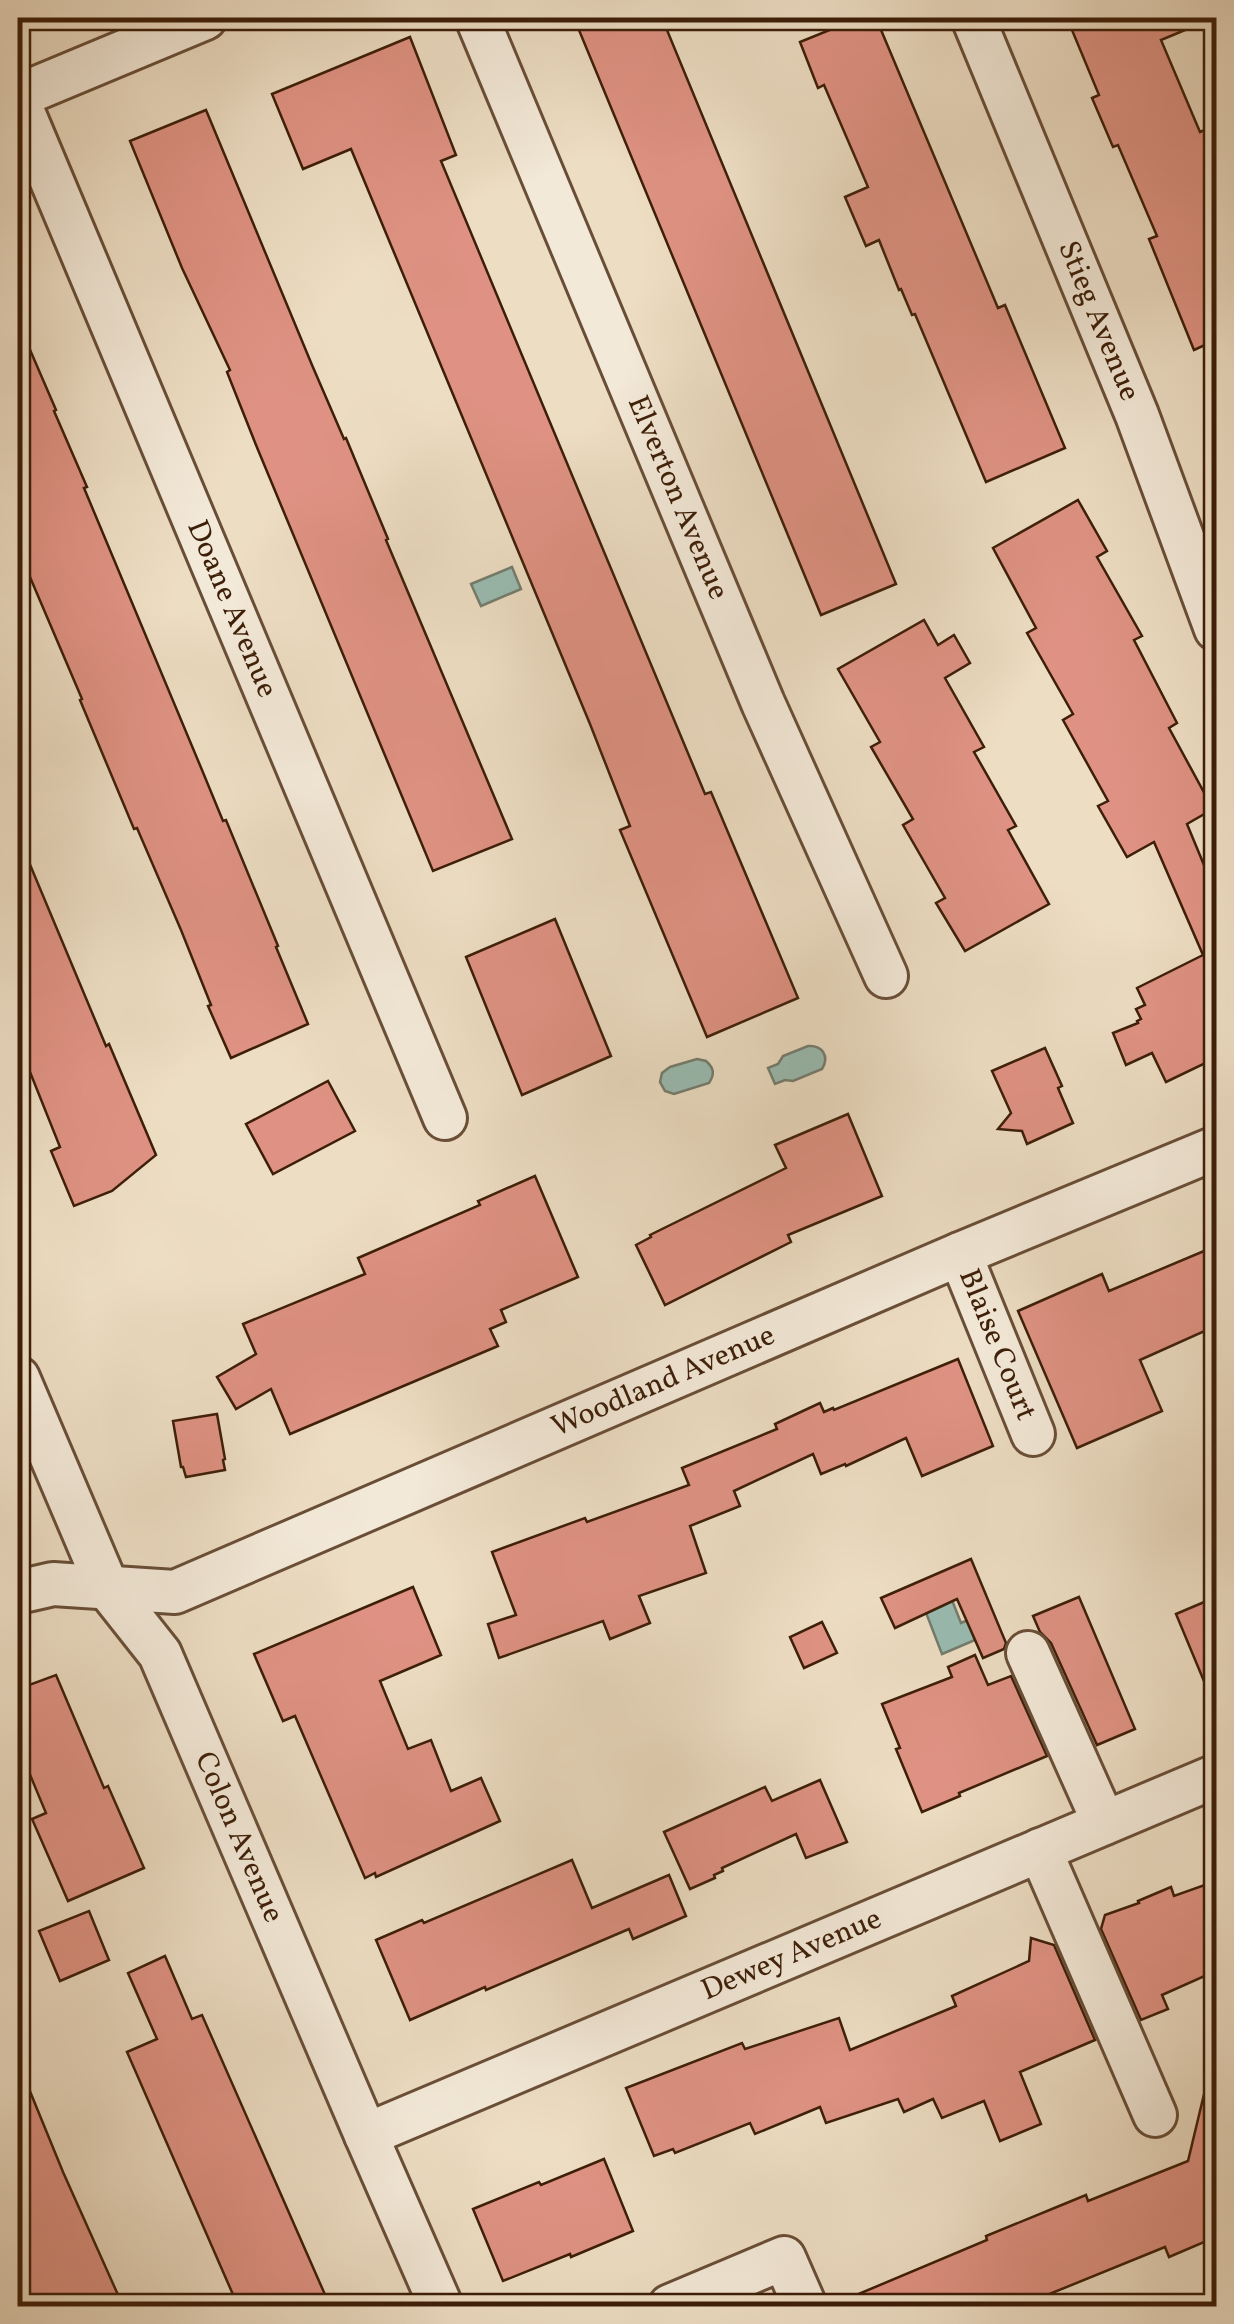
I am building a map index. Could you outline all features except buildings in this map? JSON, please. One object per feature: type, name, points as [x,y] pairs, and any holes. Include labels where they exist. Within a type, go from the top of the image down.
[{"type":"street","points":[[18,98],[205,18]]},
{"type":"street","name":"Elverton Avenue","points":[[477,18],[762,704],[886,976]]},
{"type":"street","name":"Stieg Avenue","points":[[973,18],[1137,415],[1216,629]]},
{"type":"street","name":"Doane Avenue","points":[[18,98],[445,1118]]},
{"type":"street","name":"Woodland Avenue","points":[[18,1592],[53,1584],[174,1592],[1216,1148]]},
{"type":"street","name":"Blaise Court","points":[[960,1254],[1033,1434]]},
{"type":"street","name":"Colon Avenue","points":[[18,1378],[107,1587],[160,1654],[441,2306]]},
{"type":"street","points":[[1028,1653],[1104,1823]]},
{"type":"street","name":"Dewey Avenue","points":[[366,2136],[1216,1776]]},
{"type":"street","points":[[1040,1850],[1154,2115]]},
{"type":"street","points":[[670,2306],[784,2258],[805,2306]]},
{"type":"water","points":[[512,567],[521,589],[481,606],[471,584]]},
{"type":"water","points":[[808,1046],[823,1052],[822,1069],[775,1084],[768,1068],[778,1064],[783,1056]]},
{"type":"water","points":[[697,1059],[706,1061],[712,1069],[709,1083],[674,1094],[665,1091],[660,1082],[662,1073]]},
{"type":"water","points":[[950,1595],[961,1623],[968,1620],[975,1640],[942,1654],[923,1605]]}]
